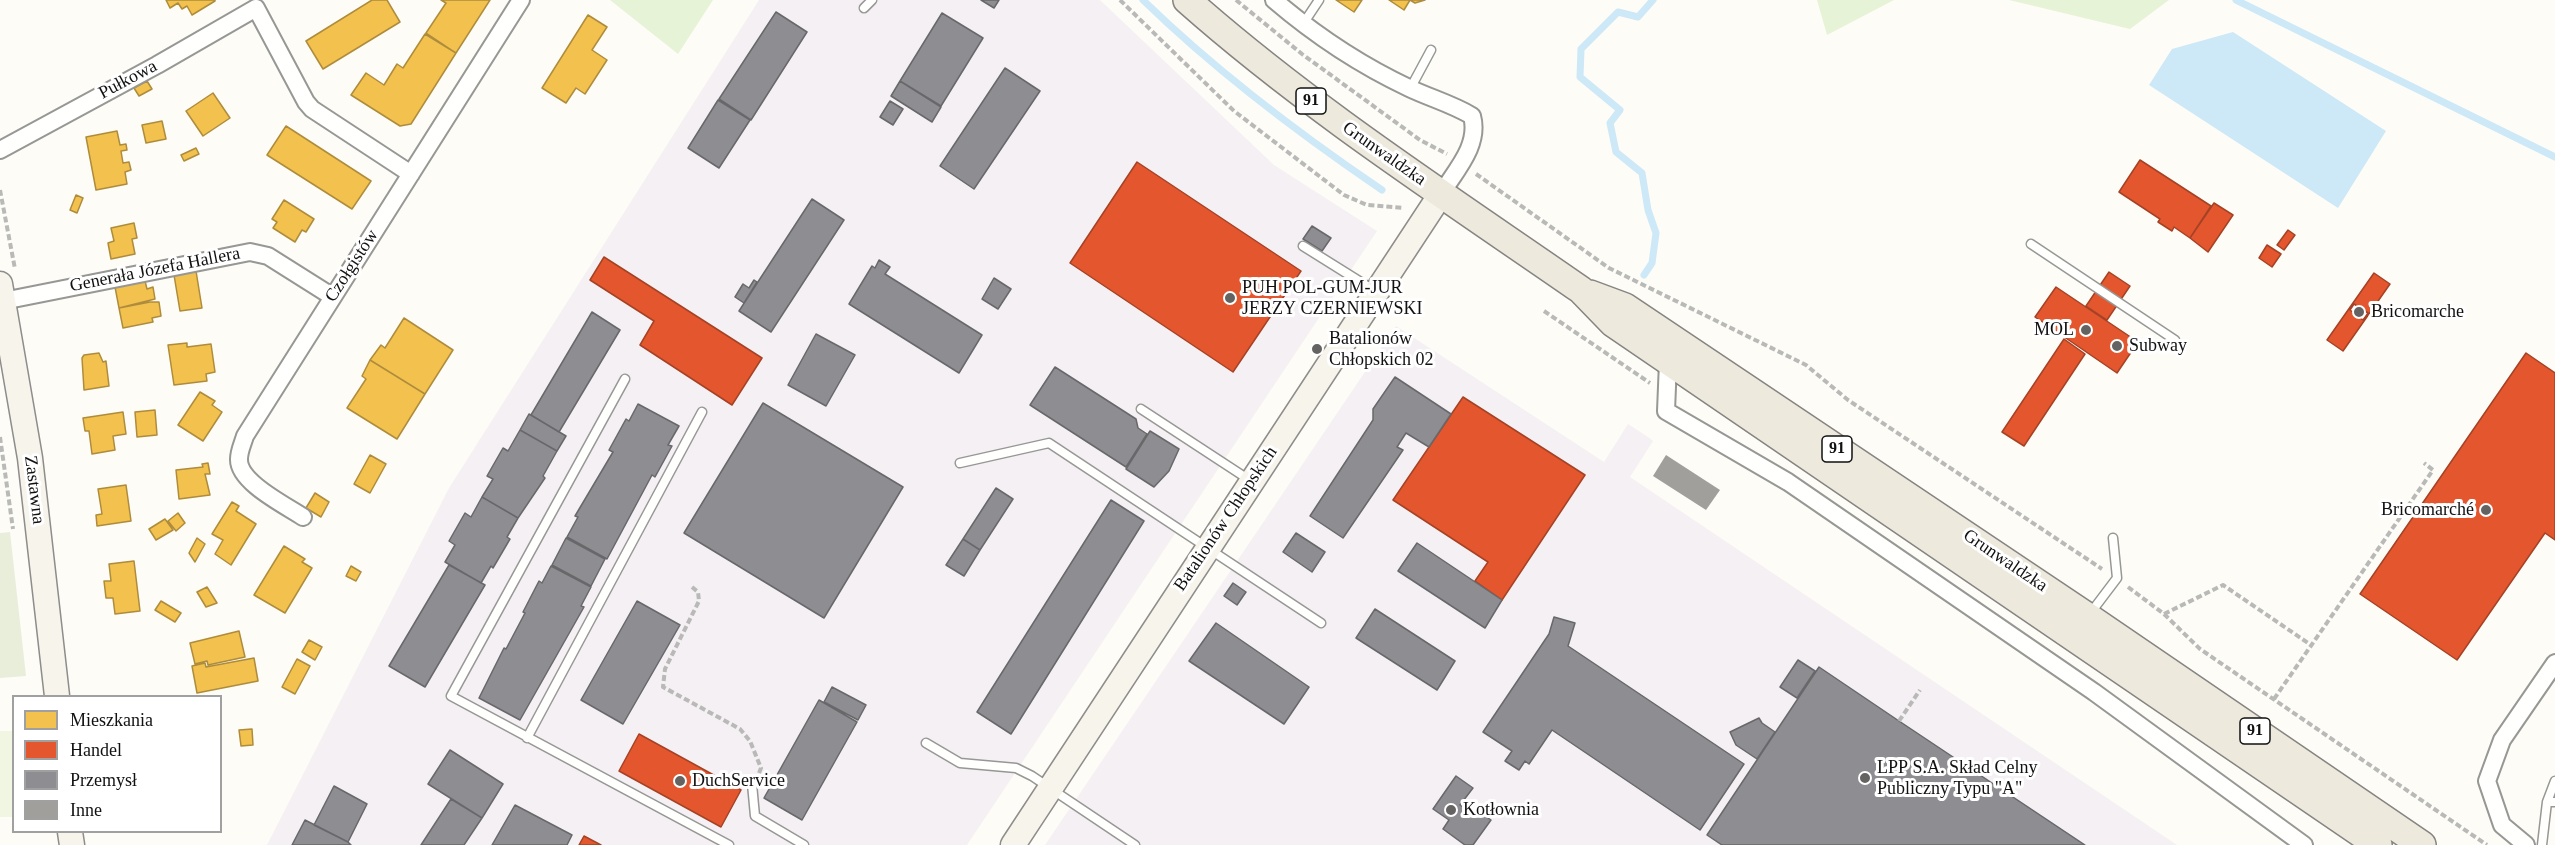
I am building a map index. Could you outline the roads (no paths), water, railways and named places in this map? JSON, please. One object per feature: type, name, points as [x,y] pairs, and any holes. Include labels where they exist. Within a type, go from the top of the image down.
[{"type":"main road","name":"Grunwaldzka","points":[[1187,0],[1238,45],[1295,89],[1581,290],[1613,323],[1668,362],[2422,845]]},
{"type":"main road","name":"Grunwaldzka","points":[[1581,290],[1624,307],[2078,625],[2378,845]]},
{"type":"street","name":"Czołgistów","points":[[303,517],[250,482],[241,471],[238,459],[245,436],[521,0]]},
{"type":"street","name":"Grunwaldzka","points":[[1274,0],[1303,24],[1356,61],[1410,89],[1457,107],[1472,116],[1476,128],[1473,142],[1442,194]]},
{"type":"street","name":"Pułkowa","points":[[0,150],[157,65],[256,8],[306,102],[312,109],[411,174]]},
{"type":"street","name":"Batalionów Chłopskich","points":[[1013,845],[1207,546],[1442,194]]},
{"type":"street","name":"Generała Józefa Hallera","points":[[2,293],[250,252],[267,256],[333,297]]},
{"type":"street","name":"Zastawna","points":[[2,293],[33,478],[57,695]]},
{"type":"street","points":[[1668,362],[1666,403],[1788,482],[2094,692],[2304,845]]},
{"type":"street","points":[[2526,845],[2502,825],[2487,781],[2502,740],[2555,663]]},
{"type":"lane","points":[[864,8],[872,0]]},
{"type":"lane","points":[[1303,24],[1319,0]]},
{"type":"lane","points":[[1410,89],[1431,50]]},
{"type":"lane","points":[[2031,244],[2175,340]]},
{"type":"lane","points":[[1303,246],[1376,291]]},
{"type":"lane","points":[[625,379],[451,696],[729,845]]},
{"type":"lane","points":[[1141,409],[1251,481]]},
{"type":"lane","points":[[528,738],[702,412]]},
{"type":"lane","points":[[960,463],[1049,443],[1321,623]]},
{"type":"lane","points":[[2078,625],[2117,578],[2113,538]]},
{"type":"lane","points":[[926,743],[960,763],[1016,768],[1135,845]]},
{"type":"lane","points":[[2542,845],[2555,781]]},
{"type":"lane","points":[[752,784],[755,816],[804,845]]},
{"type":"water","points":[[2233,32],[2386,131],[2338,208],[2149,85],[2172,49]]},
{"type":"waterway","points":[[1143,0],[1199,52],[1258,100],[1382,190]]},
{"type":"waterway","points":[[1644,275],[1652,263],[1656,233],[1648,210],[1642,173],[1616,152],[1610,123],[1620,110],[1580,77],[1581,49],[1618,12],[1638,17],[1653,0]]},
{"type":"waterway","points":[[2236,0],[2555,157]]},
{"type":"place","name":"PUH POL-GUM-JUR JERZY CZERNIEWSKI","points":[[1230,298]]},
{"type":"place","name":"Bricomarche","points":[[2359,312]]},
{"type":"place","name":"MOL","points":[[2086,330]]},
{"type":"place","name":"Subway","points":[[2117,346]]},
{"type":"place","name":"Batalionów Chłopskich 02","points":[[1317,349]]},
{"type":"place","name":"Bricomarché","points":[[2486,510]]},
{"type":"place","name":"LPP S.A. Skład Celny Publiczny Typu \"A\"","points":[[1865,778]]},
{"type":"place","name":"DuchService","points":[[680,781]]},
{"type":"place","name":"Kotłownia","points":[[1451,810]]}]
